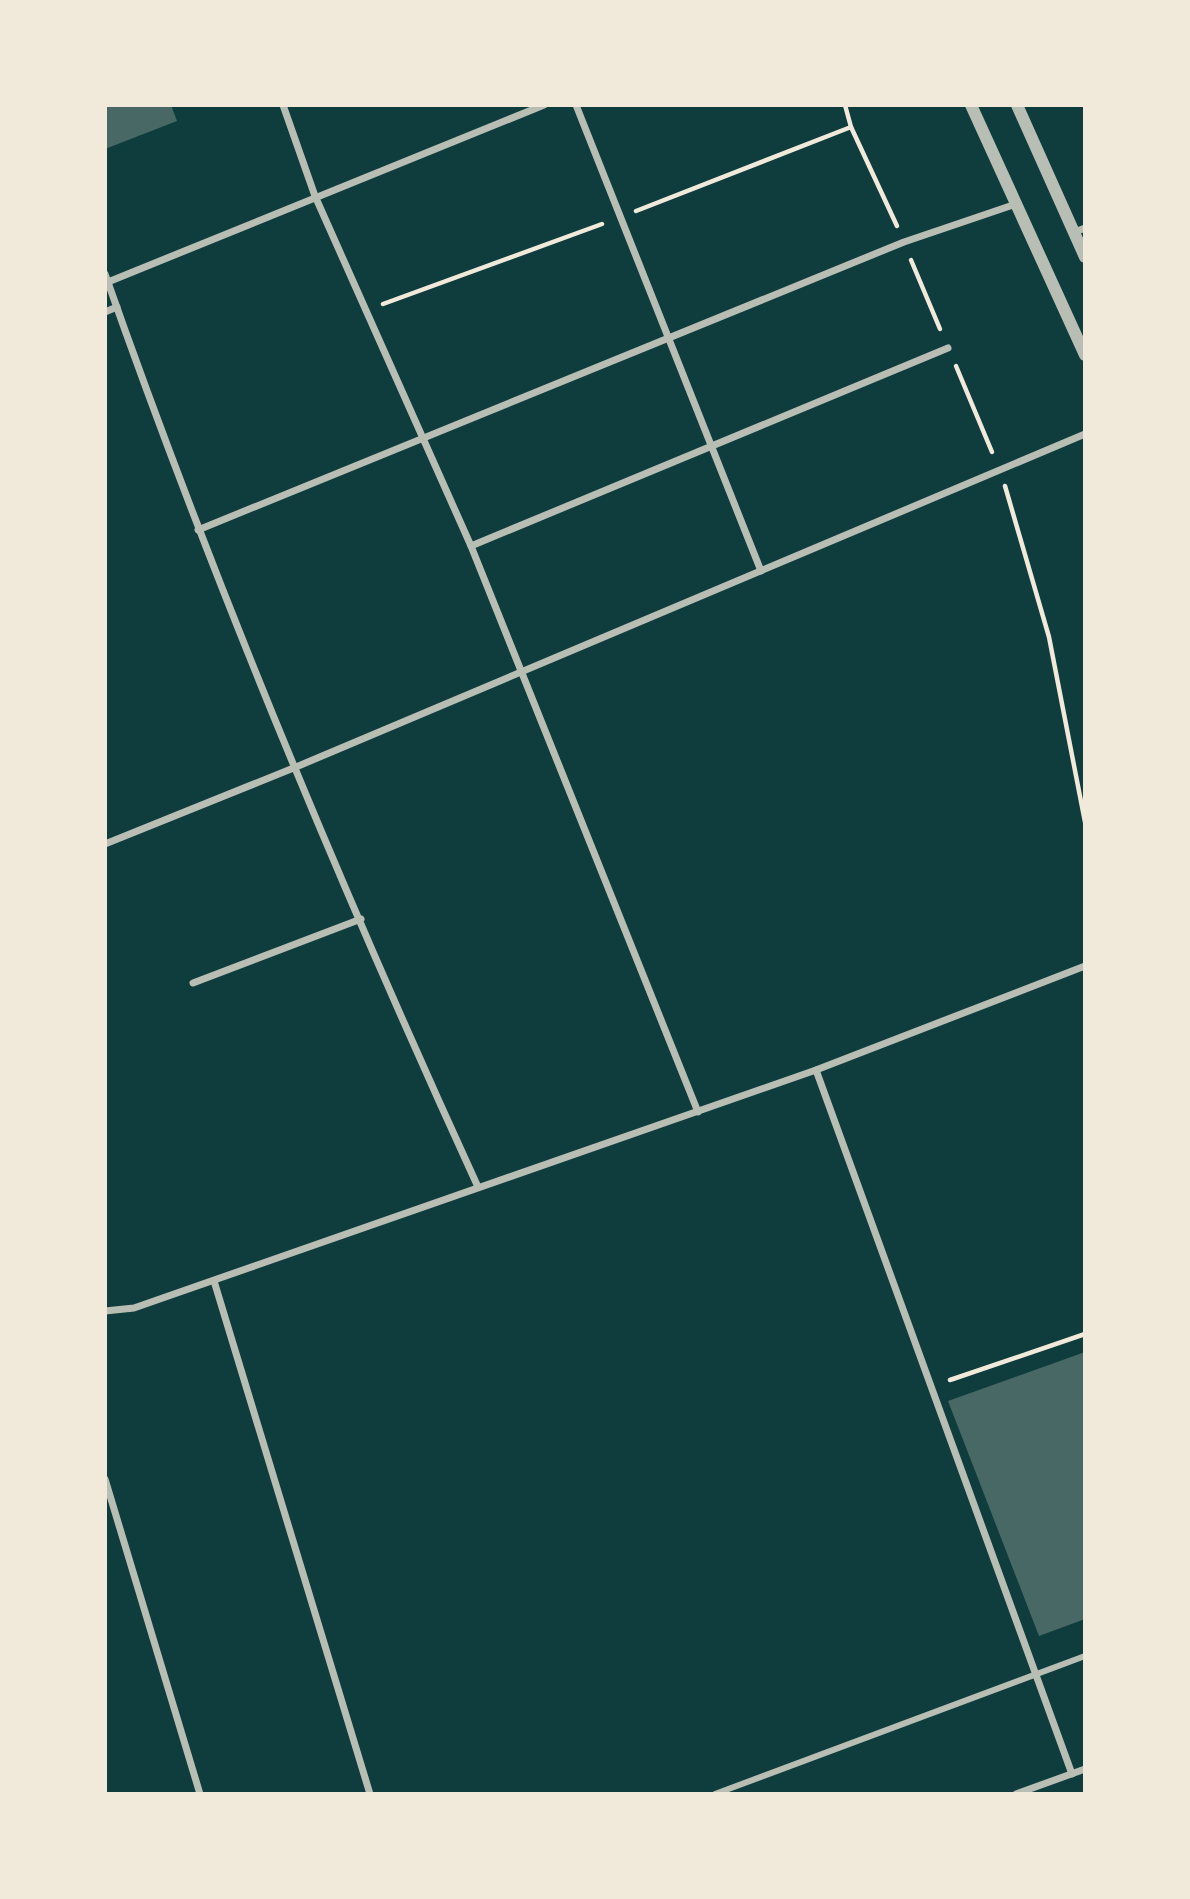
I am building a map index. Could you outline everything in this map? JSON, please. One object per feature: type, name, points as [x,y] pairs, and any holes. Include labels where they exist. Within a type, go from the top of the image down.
[{"type":"street","points":[[283,105],[314,196],[471,546],[698,1112]]},
{"type":"street","points":[[108,282],[314,196],[544,105]]},
{"type":"street","points":[[576,105],[761,571]]},
{"type":"street","points":[[971,105],[1085,355]]},
{"type":"street","points":[[1017,105],[1080,230],[1085,257]]},
{"type":"street","points":[[198,530],[904,242],[1016,204]]},
{"type":"street","points":[[105,274],[198,530],[417,1053],[478,1187]]},
{"type":"street","points":[[105,312],[117,307]]},
{"type":"street","points":[[471,546],[948,348]]},
{"type":"street","points":[[105,844],[296,767],[1085,435]]},
{"type":"street","points":[[193,983],[361,919]]},
{"type":"street","points":[[105,1311],[134,1308],[698,1112],[816,1070],[1085,966]]},
{"type":"street","points":[[816,1070],[1038,1674],[1072,1774]]},
{"type":"street","points":[[214,1281],[370,1794]]},
{"type":"street","points":[[105,1479],[200,1794]]},
{"type":"street","points":[[715,1794],[1085,1656]]},
{"type":"street","points":[[1016,1794],[1085,1769]]},
{"type":"path","points":[[845,105],[851,127],[904,242]]},
{"type":"path","points":[[999,470],[1046,624],[1085,822]]},
{"type":"path","points":[[931,1387],[1085,1334]]},
{"type":"building","points":[[105,105],[171,105],[177,121],[105,149]]},
{"type":"building","points":[[1085,1352],[1085,1619],[1039,1636],[948,1401]]}]
